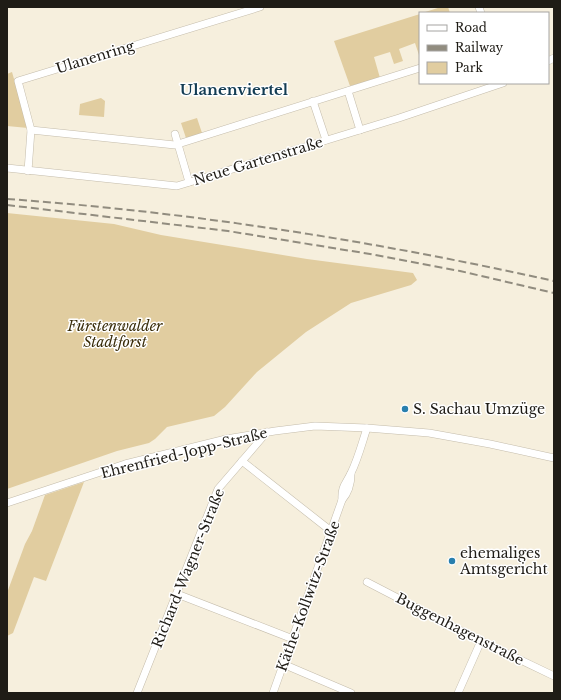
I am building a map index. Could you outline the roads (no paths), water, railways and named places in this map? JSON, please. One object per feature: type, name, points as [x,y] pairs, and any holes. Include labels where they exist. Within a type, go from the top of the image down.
[{"type":"street","name":"Ulanenring","points":[[28,171],[31,130],[18,81],[260,7]]},
{"type":"street","points":[[31,130],[178,144],[419,68]]},
{"type":"street","name":"Neue Gartenstraße","points":[[7,168],[177,186],[435,107],[500,84]]},
{"type":"street","points":[[348,91],[360,130]]},
{"type":"street","points":[[313,102],[326,140]]},
{"type":"street","points":[[175,134],[189,182]]},
{"type":"street","name":"Ehrenfried-Jopp-Straße","points":[[7,503],[125,464],[226,439],[315,426],[429,433],[554,458]]},
{"type":"street","name":"Käthe-Kollwitz-Straße","points":[[273,693],[342,500],[344,484],[351,474],[367,428]]},
{"type":"street","name":"Richard-Wagner-Straße","points":[[137,693],[218,489],[267,432]]},
{"type":"street","points":[[242,461],[331,531]]},
{"type":"street","name":"Buggenhagenstraße","points":[[367,582],[481,642],[554,676]]},
{"type":"street","points":[[177,594],[292,639]]},
{"type":"street","points":[[458,693],[481,642]]},
{"type":"street","points":[[284,664],[351,693]]},
{"type":"railway","points":[[7,199],[145,212],[282,230],[418,253],[554,281]]},
{"type":"railway","points":[[7,205],[228,231],[370,254],[460,271],[554,293]]},
{"type":"place","name":"S. Sachau Umzüge","points":[[405,409]]},
{"type":"place","name":"ehemaliges Amtsgericht","points":[[452,561]]},
{"type":"district","name":"Ulanenviertel","points":[[234,90]]},
{"type":"park label","name":"Fürstenwalder Stadtforst","points":[[115,334]]}]
